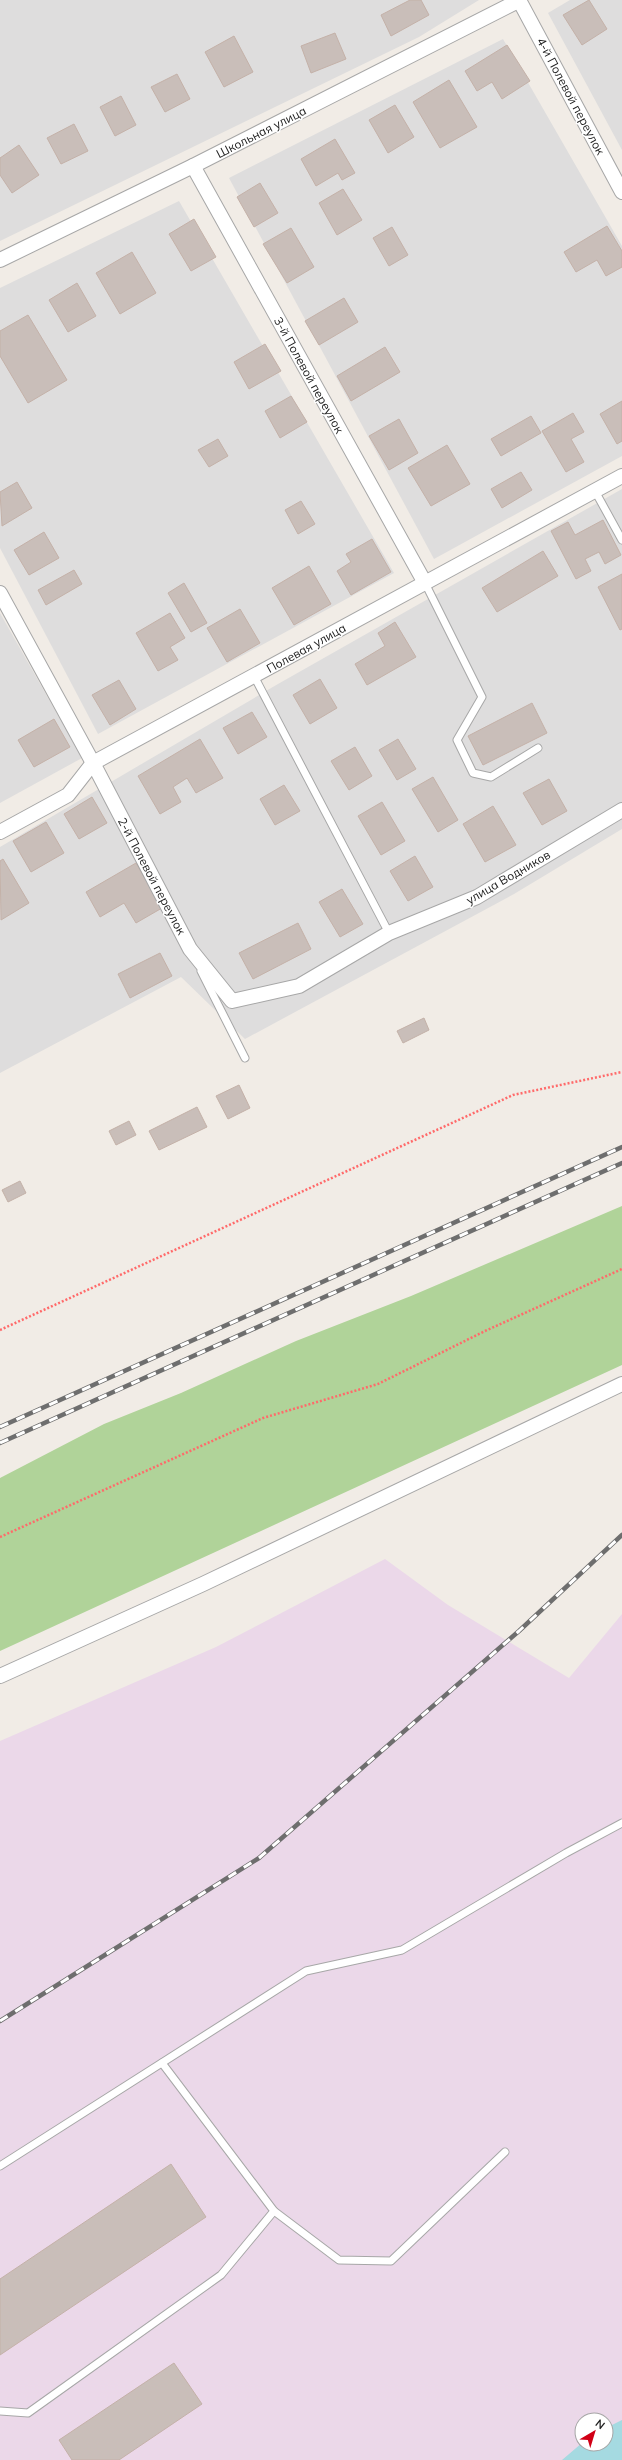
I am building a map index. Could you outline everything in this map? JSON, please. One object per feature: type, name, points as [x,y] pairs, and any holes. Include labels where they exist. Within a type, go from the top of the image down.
[{"type":"street","name":"Школьная улица","points":[[0,260],[193,166],[520,0]]},
{"type":"street","name":"4-й Полевой переулок","points":[[520,0],[622,192]]},
{"type":"street","name":"3-й Полевой переулок","points":[[193,166],[425,583]]},
{"type":"street","name":"Полевая улица","points":[[0,832],[68,795],[93,763],[622,476]]},
{"type":"street","name":"2-й Полевой переулок","points":[[0,593],[93,763],[190,949],[232,1001],[299,986],[389,933]]},
{"type":"street","name":"улица Водников","points":[[389,933],[477,898],[622,810]]},
{"type":"street","points":[[0,1676],[203,1584],[622,1384]]},
{"type":"lane","points":[[595,491],[622,540]]},
{"type":"lane","points":[[425,583],[482,697],[458,740],[473,773],[491,778],[538,748]]},
{"type":"lane","points":[[254,676],[389,933]]},
{"type":"lane","points":[[190,949],[245,1058]]},
{"type":"lane","points":[[0,2166],[306,1971],[402,1950],[566,1853],[622,1823]]},
{"type":"lane","points":[[162,2063],[274,2211],[339,2260],[391,2261],[505,2152]]},
{"type":"lane","points":[[0,2411],[28,2413],[221,2275],[274,2211]]},
{"type":"path","points":[[0,1330],[513,1095],[622,1072]]},
{"type":"path","points":[[0,1537],[263,1418],[378,1384],[485,1331],[622,1269]]},
{"type":"shaded area","points":[[0,0],[479,0],[419,37],[0,241]]},
{"type":"shaded area","points":[[570,0],[622,0],[622,150],[548,13]]},
{"type":"shaded area","points":[[503,39],[622,246],[622,456],[434,559],[229,178]]},
{"type":"shaded area","points":[[179,201],[394,573],[98,734],[0,548],[0,288]]},
{"type":"shaded area","points":[[622,489],[622,829],[514,894],[245,1039],[181,977],[0,1073],[0,847],[278,684]]},
{"type":"shaded area","points":[[0,613],[82,758],[0,803]]},
{"type":"shaded area","points":[[385,1559],[448,1605],[569,1678],[622,1614],[622,2460],[0,2460],[0,1741],[216,1647]]},
{"type":"green space","points":[[622,1206],[622,1365],[0,1651],[0,1478],[104,1424],[181,1393],[296,1341],[411,1296]]},
{"type":"water","points":[[622,2420],[622,2460],[562,2460],[574,2450],[574,2452],[614,2452],[614,2424]]},
{"type":"building","points":[[410,0],[421,0],[429,15],[391,36],[381,15]]},
{"type":"building","points":[[589,0],[607,29],[582,45],[563,15]]},
{"type":"building","points":[[335,33],[346,59],[311,73],[301,46]]},
{"type":"building","points":[[234,36],[253,72],[224,87],[205,52]]},
{"type":"building","points":[[507,45],[530,81],[502,99],[492,82],[477,91],[465,71]]},
{"type":"building","points":[[177,74],[190,99],[165,112],[151,87]]},
{"type":"building","points":[[449,80],[477,127],[440,148],[413,102]]},
{"type":"building","points":[[121,96],[136,125],[115,136],[100,107]]},
{"type":"building","points":[[395,105],[414,137],[388,153],[369,120]]},
{"type":"building","points":[[74,124],[88,151],[61,164],[47,138]]},
{"type":"building","points":[[335,139],[355,173],[342,180],[338,173],[316,186],[301,159]]},
{"type":"building","points":[[19,145],[39,175],[12,193],[0,175],[0,158]]},
{"type":"building","points":[[260,183],[278,213],[254,227],[237,197]]},
{"type":"building","points":[[343,189],[362,220],[337,235],[319,203]]},
{"type":"building","points":[[194,219],[216,257],[191,271],[169,234]]},
{"type":"building","points":[[607,226],[622,251],[622,267],[606,276],[597,260],[576,272],[564,252]]},
{"type":"building","points":[[392,227],[408,255],[389,266],[373,238]]},
{"type":"building","points":[[291,228],[314,267],[287,283],[263,244]]},
{"type":"building","points":[[132,252],[156,293],[120,314],[96,273]]},
{"type":"building","points":[[77,283],[96,316],[68,332],[49,300]]},
{"type":"building","points":[[344,298],[358,322],[319,345],[305,321]]},
{"type":"building","points":[[28,315],[67,380],[28,403],[0,356],[0,331]]},
{"type":"building","points":[[265,344],[281,371],[249,389],[234,362]]},
{"type":"building","points":[[385,347],[400,372],[351,401],[337,376]]},
{"type":"building","points":[[291,396],[307,422],[280,438],[265,411]]},
{"type":"building","points":[[622,401],[622,441],[617,444],[600,414]]},
{"type":"building","points":[[573,413],[584,432],[571,439],[584,462],[566,472],[542,431]]},
{"type":"building","points":[[531,416],[541,433],[501,456],[491,439]]},
{"type":"building","points":[[399,419],[418,453],[389,470],[369,436]]},
{"type":"building","points":[[218,439],[228,456],[209,467],[198,450]]},
{"type":"building","points":[[447,445],[470,484],[431,506],[408,468]]},
{"type":"building","points":[[521,472],[532,490],[502,508],[491,489]]},
{"type":"building","points":[[17,482],[32,508],[2,526],[0,492]]},
{"type":"building","points":[[301,501],[315,524],[298,534],[285,510]]},
{"type":"building","points":[[603,520],[621,555],[605,564],[599,552],[585,559],[591,571],[576,579],[551,531],[568,522],[575,535]]},
{"type":"building","points":[[44,532],[59,558],[29,575],[14,550]]},
{"type":"building","points":[[372,539],[391,572],[351,595],[337,571],[351,562],[346,554]]},
{"type":"building","points":[[543,551],[558,576],[497,612],[482,588]]},
{"type":"building","points":[[309,566],[331,604],[294,625],[272,588]]},
{"type":"building","points":[[74,570],[82,584],[46,605],[38,590]]},
{"type":"building","points":[[622,574],[622,629],[620,630],[598,587]]},
{"type":"building","points":[[184,583],[207,623],[191,632],[168,593]]},
{"type":"building","points":[[240,609],[260,643],[227,662],[207,628]]},
{"type":"building","points":[[170,613],[185,638],[170,647],[178,660],[158,671],[136,633]]},
{"type":"building","points":[[395,622],[416,657],[367,685],[355,664],[385,646],[378,633]]},
{"type":"building","points":[[320,679],[337,708],[310,724],[293,695]]},
{"type":"building","points":[[119,680],[136,709],[110,725],[92,695]]},
{"type":"building","points":[[532,703],[547,733],[483,765],[468,736]]},
{"type":"building","points":[[252,712],[267,737],[238,754],[223,728]]},
{"type":"building","points":[[54,719],[70,747],[34,767],[18,740]]},
{"type":"building","points":[[200,739],[223,778],[196,793],[187,778],[173,787],[181,802],[160,814],[138,776]]},
{"type":"building","points":[[398,739],[416,769],[397,780],[379,750]]},
{"type":"building","points":[[355,747],[372,776],[349,790],[331,761]]},
{"type":"building","points":[[433,777],[458,820],[438,832],[412,789]]},
{"type":"building","points":[[549,779],[567,811],[542,825],[523,793]]},
{"type":"building","points":[[284,785],[300,811],[275,825],[260,799]]},
{"type":"building","points":[[92,797],[107,823],[79,839],[64,814]]},
{"type":"building","points":[[382,802],[405,841],[381,855],[358,816]]},
{"type":"building","points":[[493,806],[516,845],[485,862],[463,824]]},
{"type":"building","points":[[46,822],[64,853],[31,872],[13,841]]},
{"type":"building","points":[[415,856],[433,887],[408,901],[390,871]]},
{"type":"building","points":[[3,859],[29,903],[1,920],[0,861]]},
{"type":"building","points":[[136,863],[162,908],[136,923],[124,903],[100,917],[86,892]]},
{"type":"building","points":[[342,889],[363,924],[340,937],[319,902]]},
{"type":"building","points":[[298,923],[311,949],[253,979],[239,953]]},
{"type":"building","points":[[160,953],[172,976],[130,998],[118,974]]},
{"type":"building","points":[[424,1018],[429,1030],[403,1043],[397,1031]]},
{"type":"building","points":[[239,1085],[250,1108],[228,1119],[216,1096]]},
{"type":"building","points":[[197,1107],[207,1127],[159,1150],[149,1131]]},
{"type":"building","points":[[129,1121],[136,1135],[116,1145],[109,1131]]},
{"type":"building","points":[[20,1181],[26,1193],[8,1202],[2,1190]]},
{"type":"building","points":[[171,2164],[206,2217],[0,2355],[0,2279]]},
{"type":"building","points":[[174,2363],[202,2404],[119,2460],[72,2460],[59,2440]]},
{"type":"railway","points":[[0,1427],[622,1147]]},
{"type":"railway","points":[[0,1443],[622,1163]]},
{"type":"railway","points":[[0,2021],[259,1858],[519,1631],[622,1535]]}]
